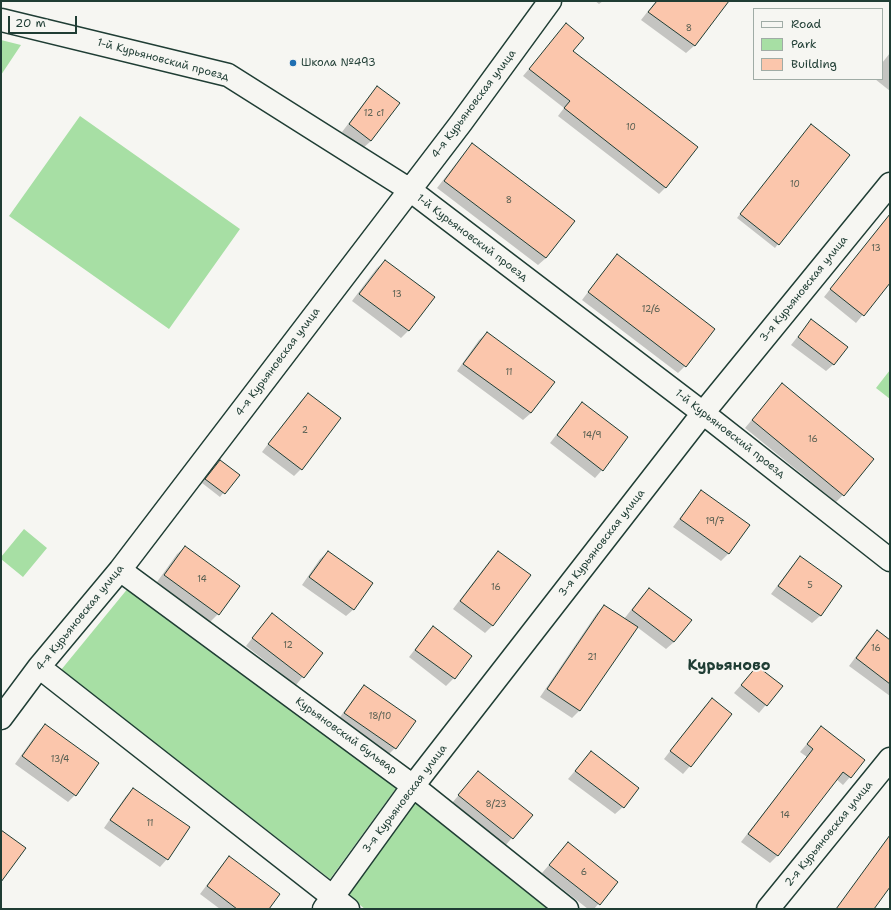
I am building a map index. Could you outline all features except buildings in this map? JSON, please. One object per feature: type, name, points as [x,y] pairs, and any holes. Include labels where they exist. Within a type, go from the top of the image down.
[{"type":"street","name":"4-я Курьяновская улица","points":[[1,718],[39,667],[120,570],[461,123],[550,1]]},
{"type":"street","name":"1-й Курьяновский проезд","points":[[1,20],[228,75],[410,190],[703,413],[890,560]]},
{"type":"street","name":"3-я Курьяновская улица","points":[[335,905],[413,786],[703,413],[890,184]]},
{"type":"street","name":"Курьяновский бульвар","points":[[120,570],[413,786],[567,909]]},
{"type":"street","points":[[39,667],[335,905]]},
{"type":"street","name":"2-я Курьяновская улица","points":[[768,909],[890,758]]},
{"type":"green space","points":[[1,40],[21,45],[1,75]]},
{"type":"green space","points":[[80,116],[240,229],[169,329],[9,216]]},
{"type":"green space","points":[[890,370],[890,399],[876,388]]},
{"type":"green space","points":[[24,529],[47,548],[23,577],[1,559],[1,557]]},
{"type":"green space","points":[[129,587],[397,787],[330,879],[61,670]]},
{"type":"green space","points":[[416,800],[550,909],[365,909],[347,895]]},
{"type":"place","name":"Школа №493","points":[[293,63]]},
{"type":"district","name":"Курьяново","points":[[729,666]]}]
